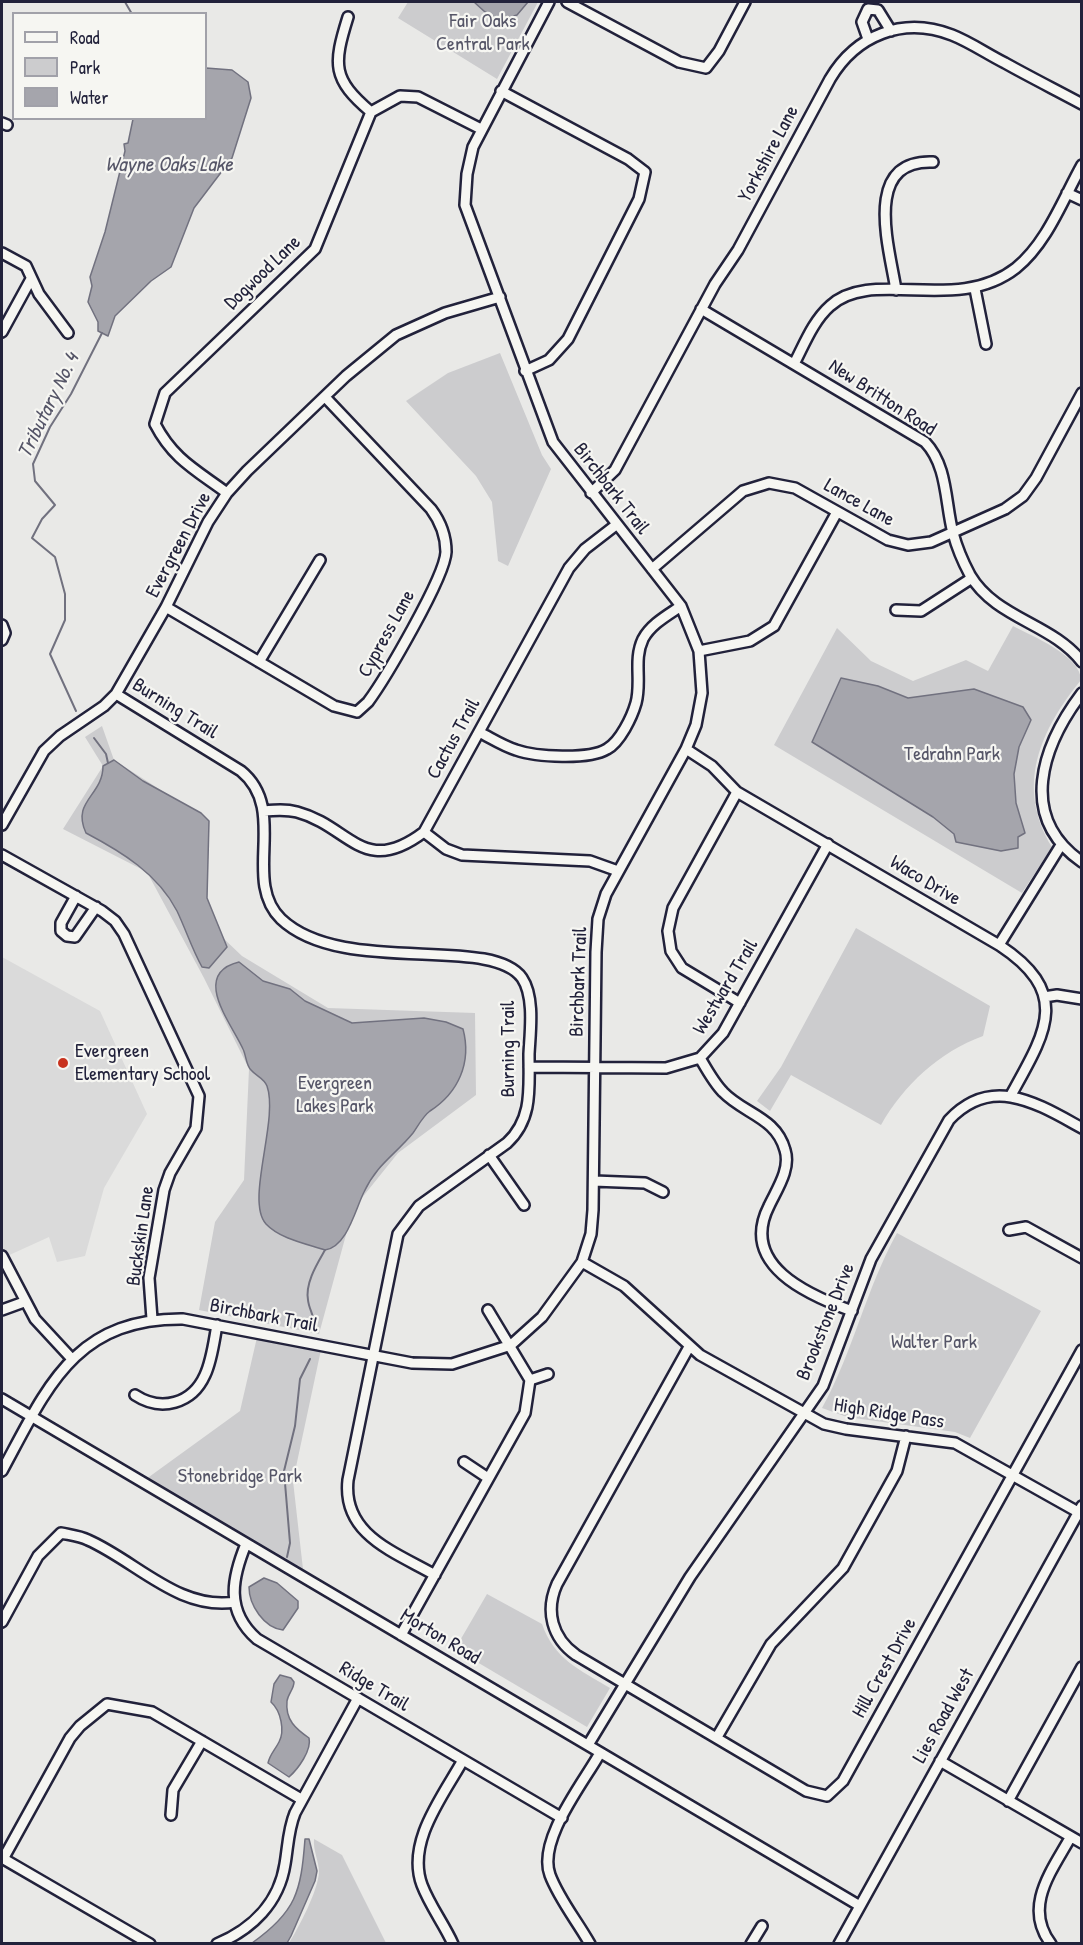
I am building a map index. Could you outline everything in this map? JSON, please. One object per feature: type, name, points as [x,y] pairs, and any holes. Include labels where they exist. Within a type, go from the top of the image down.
[{"type":"street","name":"Birchbark Trail","points":[[2,1471],[49,1386],[72,1359],[104,1335],[152,1319],[183,1319],[412,1363],[444,1365],[511,1346],[542,1317],[582,1262],[592,1226],[597,929],[604,900],[618,871],[686,749],[701,705],[703,681],[699,651],[681,606],[552,442],[465,205],[468,163],[481,129],[549,2]]},
{"type":"street","points":[[567,2],[679,62],[706,68],[719,51],[745,2]]},
{"type":"street","points":[[868,39],[862,22],[868,9],[878,10],[891,31]]},
{"type":"street","points":[[348,17],[338,58],[339,72],[348,92],[371,112],[390,100],[411,96],[423,98],[481,129]]},
{"type":"street","name":"Yorkshire Lane","points":[[591,493],[615,470],[701,309],[738,250],[833,73],[848,55],[868,39],[879,33],[923,28],[951,35],[1082,104]]},
{"type":"street","points":[[501,91],[628,159],[645,172],[639,200],[567,339],[549,360],[525,371]]},
{"type":"street","name":"Dogwood Lane","points":[[155,424],[162,399],[173,384],[315,249],[371,112]]},
{"type":"street","points":[[896,290],[885,239],[885,205],[889,191],[903,169],[918,161],[933,162]]},
{"type":"street","points":[[794,364],[817,321],[834,302],[864,290],[975,289],[1008,274],[1028,257],[1040,242],[1082,165]]},
{"type":"street","points":[[1067,192],[1082,201]]},
{"type":"street","points":[[2,253],[26,266],[39,294],[68,333]]},
{"type":"street","points":[[2,332],[31,279]]},
{"type":"street","points":[[975,289],[986,344]]},
{"type":"street","name":"Evergreen Drive","points":[[2,825],[44,751],[60,736],[104,706],[116,693],[166,607],[208,522],[227,493],[325,397],[396,335],[445,313],[500,297]]},
{"type":"street","name":"New Britton Road","points":[[701,309],[920,438],[929,446],[939,464],[952,532],[972,578],[1000,607],[1066,644],[1082,662]]},
{"type":"street","name":"Lance Lane","points":[[652,569],[743,491],[769,483],[788,485],[880,536],[903,545],[931,542],[1005,509],[1023,495],[1036,478],[1082,393]]},
{"type":"street","name":"Cypress Lane","points":[[166,607],[334,706],[357,711],[373,695],[443,569],[446,544],[436,516],[325,397]]},
{"type":"street","points":[[144,426],[155,424],[173,453],[227,493]]},
{"type":"street","points":[[699,651],[750,640],[774,626],[837,512]]},
{"type":"street","name":"Cactus Trail","points":[[264,811],[291,810],[304,814],[357,845],[375,850],[396,849],[424,832],[573,561],[616,525]]},
{"type":"street","points":[[259,662],[320,560]]},
{"type":"street","points":[[896,610],[921,611],[972,578]]},
{"type":"street","points":[[479,732],[509,748],[526,753],[577,755],[601,752],[610,748],[618,738],[636,702],[638,654],[645,636],[656,623],[681,606]]},
{"type":"street","points":[[2,625],[5,633],[2,640]]},
{"type":"street","name":"Burning Trail","points":[[116,693],[144,713],[242,771],[257,788],[264,811],[266,894],[283,921],[309,937],[348,950],[483,958],[516,971],[526,986],[530,1015],[528,1104],[522,1125],[511,1138],[418,1206],[403,1224],[394,1245],[348,1480],[348,1505],[358,1526],[369,1536],[435,1575]]},
{"type":"street","points":[[1082,693],[1048,752],[1042,776],[1043,809],[1061,845],[1082,862]]},
{"type":"street","name":"Waco Drive","points":[[686,749],[712,766],[737,792],[999,945],[1028,967],[1036,976],[1044,997],[1046,1021],[1042,1038],[1011,1095]]},
{"type":"street","points":[[737,792],[673,908],[668,931],[671,951],[682,968],[740,1003]]},
{"type":"street","points":[[424,832],[446,849],[462,855],[590,861],[618,871]]},
{"type":"street","name":"Westward Trail","points":[[529,1067],[666,1068],[700,1058],[719,1040],[828,844]]},
{"type":"street","points":[[999,945],[1061,845]]},
{"type":"street","name":"Buckskin Lane","points":[[2,855],[96,907],[115,921],[124,934],[199,1096],[196,1128],[164,1190],[149,1278],[152,1319]]},
{"type":"street","points":[[76,896],[61,923],[61,931],[67,936],[75,937],[80,933],[96,907]]},
{"type":"street","points":[[1044,997],[1057,995],[1082,999]]},
{"type":"street","points":[[700,1058],[724,1093],[770,1124],[786,1151],[782,1179],[763,1219],[761,1234],[769,1261],[789,1280],[852,1311]]},
{"type":"street","name":"Brookstone Drive","points":[[588,1745],[690,1577],[828,1376],[874,1252],[949,1120],[977,1101],[1011,1095],[1036,1103],[1082,1128]]},
{"type":"street","points":[[489,1155],[524,1205]]},
{"type":"street","points":[[594,1181],[645,1184],[663,1192]]},
{"type":"street","points":[[1008,1230],[1026,1227],[1082,1258]]},
{"type":"street","points":[[2,1256],[24,1302],[43,1329],[72,1359]]},
{"type":"street","name":"High Ridge Pass","points":[[582,1262],[624,1286],[689,1347],[804,1413],[836,1428],[955,1443],[1080,1509]]},
{"type":"street","points":[[2,1318],[2,1311],[24,1302]]},
{"type":"street","points":[[401,1635],[525,1413],[530,1380],[488,1310]]},
{"type":"street","points":[[135,1395],[149,1404],[162,1405],[174,1403],[193,1392],[207,1373],[217,1325]]},
{"type":"street","name":"Hill Crest Drive","points":[[689,1347],[557,1584],[551,1601],[552,1624],[566,1647],[812,1793],[827,1796],[836,1789],[1082,1350]]},
{"type":"street","points":[[530,1380],[548,1374]]},
{"type":"street","name":"Morton Road","points":[[2,1399],[860,1906]]},
{"type":"street","points":[[717,1737],[771,1644],[843,1568],[897,1471],[906,1436]]},
{"type":"street","points":[[464,1462],[488,1478]]},
{"type":"street","name":"Lies Road West","points":[[839,1944],[1080,1509]]},
{"type":"street","points":[[2,1622],[38,1556],[61,1533],[91,1541],[185,1596],[210,1604],[235,1602]]},
{"type":"street","name":"Ridge Trail","points":[[246,1544],[234,1575],[235,1602],[248,1629],[257,1639],[562,1818]]},
{"type":"street","points":[[1008,1801],[1082,1668]]},
{"type":"street","points":[[217,1944],[253,1923],[274,1896],[285,1868],[291,1824],[301,1799],[358,1698]]},
{"type":"street","points":[[150,1944],[2,1858],[70,1738],[80,1726],[107,1704],[152,1712],[301,1799]]},
{"type":"street","points":[[171,1815],[175,1786],[202,1741]]},
{"type":"street","points":[[590,1944],[549,1872],[549,1848],[562,1818],[600,1753]]},
{"type":"street","points":[[453,1944],[422,1885],[419,1857],[424,1833],[463,1760]]},
{"type":"street","points":[[940,1761],[1082,1843]]},
{"type":"street","points":[[1051,1944],[1039,1924],[1038,1901],[1045,1882],[1070,1838]]},
{"type":"street","points":[[751,1944],[762,1926]]},
{"type":"shaded area","name":"Evergreen Elementary School","points":[[2,957],[100,1011],[147,1114],[104,1188],[85,1256],[57,1262],[49,1237],[5,1257],[2,1249]]},
{"type":"green space","name":"Fair Oaks Central Park","points":[[408,2],[538,2],[497,79],[398,18]]},
{"type":"green space","points":[[500,353],[542,455],[551,469],[508,566],[498,561],[492,502],[476,476],[406,401],[448,373]]},
{"type":"green space","name":"Tedrahn Park","points":[[1013,626],[1064,655],[1079,671],[1081,680],[1054,719],[1037,760],[1034,781],[1035,803],[1041,825],[1052,847],[1022,893],[774,745],[837,628],[871,661],[913,681],[966,660],[988,671]]},
{"type":"green space","name":"Evergreen Lakes Park","points":[[102,726],[114,760],[209,821],[207,898],[222,937],[242,956],[328,1008],[475,1013],[476,1095],[398,1153],[353,1209],[319,1334],[199,1310],[215,1222],[244,1180],[249,1069],[204,978],[147,872],[63,829],[103,766],[85,737]]},
{"type":"green space","points":[[856,928],[990,1006],[983,1036],[952,1051],[924,1072],[900,1096],[881,1125],[791,1075],[770,1111],[757,1101],[781,1067]]},
{"type":"green space","name":"Walter Park","points":[[897,1233],[1041,1311],[970,1438],[955,1432],[847,1417],[822,1408],[833,1387],[886,1254]]},
{"type":"green space","name":"Stonebridge Park","points":[[258,1333],[322,1345],[293,1481],[304,1578],[142,1482],[240,1411]]},
{"type":"green space","points":[[487,1594],[542,1624],[553,1646],[561,1655],[578,1669],[610,1688],[587,1727],[455,1649]]},
{"type":"green space","points":[[314,1839],[342,1855],[386,1943],[289,1943],[307,1909],[318,1880],[319,1868]]},
{"type":"water","points":[[474,2],[528,2],[517,15],[500,20],[485,12]]},
{"type":"water","name":"Wayne Oaks Lake","points":[[207,68],[232,70],[248,82],[251,98],[232,158],[194,208],[171,267],[151,281],[115,316],[108,336],[98,331],[98,322],[88,302],[92,286],[90,277],[105,232],[125,151],[124,144],[128,143],[133,120],[207,120]]},
{"type":"water","points":[[841,678],[878,686],[908,698],[974,689],[1023,707],[1031,720],[1019,747],[1014,774],[1016,803],[1025,833],[1018,837],[1018,848],[1001,851],[956,842],[954,834],[933,817],[812,742]]},
{"type":"water","points":[[114,760],[143,781],[201,813],[209,821],[207,898],[227,947],[209,968],[202,967],[177,911],[160,886],[126,856],[86,833],[82,813],[98,785],[103,766]]},
{"type":"water","points":[[239,962],[263,981],[290,989],[305,1001],[352,1023],[424,1018],[446,1022],[463,1029],[466,1054],[455,1086],[380,1167],[369,1182],[345,1235],[333,1247],[325,1250],[279,1234],[266,1224],[261,1213],[260,1179],[270,1101],[267,1086],[249,1068],[243,1049],[218,1001],[216,988],[217,977],[225,968]]},
{"type":"water","points":[[264,1578],[277,1583],[298,1601],[298,1608],[283,1630],[264,1620],[252,1601],[249,1587]]},
{"type":"water","points":[[280,1675],[291,1678],[294,1682],[287,1701],[288,1714],[296,1727],[309,1738],[306,1754],[289,1777],[268,1763],[282,1732],[280,1716],[271,1702],[274,1684]]},
{"type":"water","points":[[305,1839],[309,1839],[317,1871],[315,1881],[291,1936],[287,1943],[252,1943],[278,1921],[294,1899],[301,1873]]},
{"type":"waterway","name":"Tributary No. 4","points":[[125,2],[131,12]]},
{"type":"waterway","name":"Tributary No. 4","points":[[76,711],[50,654],[65,620],[65,594],[55,557],[32,538],[42,519],[55,505],[35,481],[33,464],[50,427],[71,394],[102,333]]},
{"type":"waterway","name":"Tributary No. 4","points":[[94,738],[106,754],[108,763]]},
{"type":"waterway","points":[[314,1327],[308,1300],[308,1287],[325,1250]]},
{"type":"waterway","points":[[287,1557],[290,1543],[284,1471],[295,1426],[300,1379],[310,1359]]},
{"type":"place","name":"Evergreen Elementary School","points":[[63,1063]]}]
